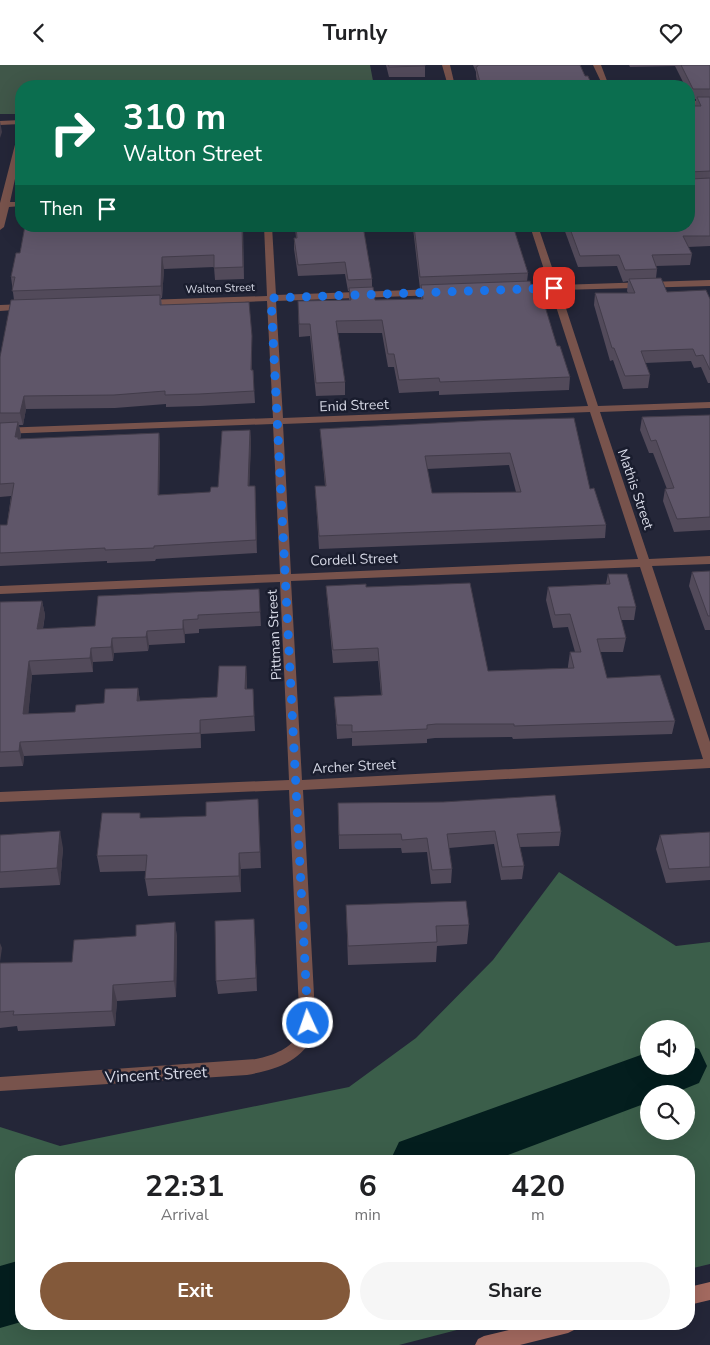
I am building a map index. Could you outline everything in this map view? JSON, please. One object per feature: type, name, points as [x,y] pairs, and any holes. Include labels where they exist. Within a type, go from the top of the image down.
[{"type":"main road","points":[[695,1295],[710,1291]]},
{"type":"main road","points":[[484,1345],[544,1330]]},
{"type":"street","points":[[446,65],[450,80]]},
{"type":"street","points":[[597,65],[603,80]]},
{"type":"street","points":[[695,103],[710,103]]},
{"type":"street","points":[[0,123],[15,122]]},
{"type":"street","points":[[0,227],[3,205],[15,158]]},
{"type":"street","name":"Pittman Street","points":[[268,232],[308,1032],[305,1041]]},
{"type":"street","name":"Mathis Street","points":[[536,232],[710,762]]},
{"type":"street","points":[[505,290],[710,283]]},
{"type":"street","name":"Walton Street","points":[[136,303],[447,292]]},
{"type":"street","points":[[0,308],[39,307]]},
{"type":"street","name":"Enid Street","points":[[0,431],[710,405]]},
{"type":"street","name":"Cordell Street","points":[[0,590],[710,560]]},
{"type":"street","name":"Archer Street","points":[[0,797],[296,785],[710,762]]},
{"type":"street","name":"Vincent Street","points":[[0,1084],[247,1068],[278,1061],[296,1050],[305,1041]]},
{"type":"green space","points":[[0,65],[370,65],[373,80],[15,80],[15,114],[0,114]]},
{"type":"green space","points":[[559,872],[676,946],[710,942],[710,1264],[695,1268],[695,1155],[15,1155],[15,1330],[457,1330],[399,1345],[0,1345],[0,1127],[60,1146],[349,1087],[416,1038],[493,960]]},
{"type":"building","points":[[388,65],[425,65],[425,66],[389,67]]},
{"type":"building","points":[[580,65],[585,76],[588,76],[590,80],[479,80],[476,67]]},
{"type":"building","points":[[681,65],[710,65],[710,89],[695,89],[695,80],[688,80]]},
{"type":"building","points":[[697,97],[710,97],[710,171],[695,172],[695,106],[701,106]]},
{"type":"building","points":[[710,178],[710,236],[683,236],[692,254],[652,255],[657,269],[625,270],[619,255],[580,256],[571,232],[695,232],[695,179]]},
{"type":"building","points":[[24,232],[242,232],[243,267],[214,268],[214,255],[162,257],[161,286],[12,291],[15,277],[11,277],[16,253],[20,253]]},
{"type":"building","points":[[296,232],[364,232],[372,279],[348,280],[345,262],[298,265],[294,238],[297,238]]},
{"type":"building","points":[[415,232],[515,232],[528,273],[420,277]]},
{"type":"building","points":[[661,278],[667,292],[706,290],[710,299],[710,370],[703,355],[696,356],[693,349],[641,351],[650,375],[625,376],[614,348],[612,348],[595,293],[635,293],[629,279]]},
{"type":"building","points":[[530,281],[534,293],[541,293],[557,346],[560,346],[570,377],[440,382],[439,378],[399,380],[394,354],[388,354],[382,320],[336,321],[345,382],[316,383],[310,324],[299,324],[298,301],[351,300],[349,288],[373,287],[375,300],[423,299],[421,285]]},
{"type":"building","points":[[160,295],[160,305],[249,302],[252,336],[251,370],[253,370],[254,391],[165,395],[165,391],[114,395],[24,396],[20,413],[0,413],[0,357],[11,300]]},
{"type":"building","points":[[710,415],[710,517],[677,519],[665,489],[674,488],[656,440],[651,441],[642,417]]},
{"type":"building","points":[[574,418],[590,489],[594,488],[606,525],[319,536],[315,486],[326,486],[320,429],[493,420]],"holes":[[[510,453],[521,492],[432,493],[425,456]]]},
{"type":"building","points":[[18,422],[15,437],[18,437],[18,439],[159,433],[158,495],[210,492],[211,487],[218,487],[222,431],[250,430],[248,486],[255,486],[256,540],[154,546],[154,548],[105,550],[105,548],[0,553],[0,525],[7,525],[14,483],[0,484],[0,423]]},
{"type":"building","points":[[710,571],[710,616],[708,616],[692,572]]},
{"type":"building","points":[[608,574],[627,574],[636,607],[618,607],[626,638],[597,639],[607,678],[660,675],[675,721],[514,726],[514,724],[436,724],[427,725],[427,729],[352,732],[352,725],[337,725],[334,697],[382,695],[378,648],[333,650],[326,586],[366,584],[366,587],[470,583],[488,671],[574,668],[570,652],[581,652],[570,614],[555,615],[548,587],[610,584]]},
{"type":"building","points":[[259,589],[260,612],[198,615],[198,619],[183,620],[183,629],[147,631],[146,637],[112,638],[111,647],[91,648],[90,658],[29,661],[23,714],[75,712],[76,705],[104,703],[105,689],[138,688],[137,701],[217,697],[219,666],[246,666],[245,689],[253,689],[254,716],[200,720],[200,733],[20,742],[19,751],[0,752],[0,602],[42,601],[37,629],[95,626],[98,596]]},
{"type":"building","points":[[555,795],[561,832],[517,834],[524,866],[502,867],[495,831],[447,834],[452,869],[432,870],[427,838],[402,840],[401,834],[339,835],[338,803],[443,802]]},
{"type":"building","points":[[258,799],[260,852],[239,853],[239,876],[145,879],[147,855],[97,856],[102,813],[140,813],[140,818],[206,816],[206,802]]},
{"type":"building","points":[[60,831],[57,868],[0,872],[0,835]]},
{"type":"building","points":[[710,832],[710,867],[669,869],[660,835]]},
{"type":"building","points":[[466,901],[469,925],[436,926],[437,942],[348,946],[346,905]]},
{"type":"building","points":[[254,919],[256,978],[216,981],[215,921]]},
{"type":"building","points":[[175,922],[174,981],[113,985],[112,1011],[13,1015],[14,1011],[0,1012],[0,963],[72,962],[74,940],[136,936],[136,925]]},
{"type":"waterway","points":[[436,1155],[654,1075]]},
{"type":"waterway","points":[[0,1297],[15,1293]]},
{"type":"route","points":[[308,1023],[271,298],[554,288]]}]
